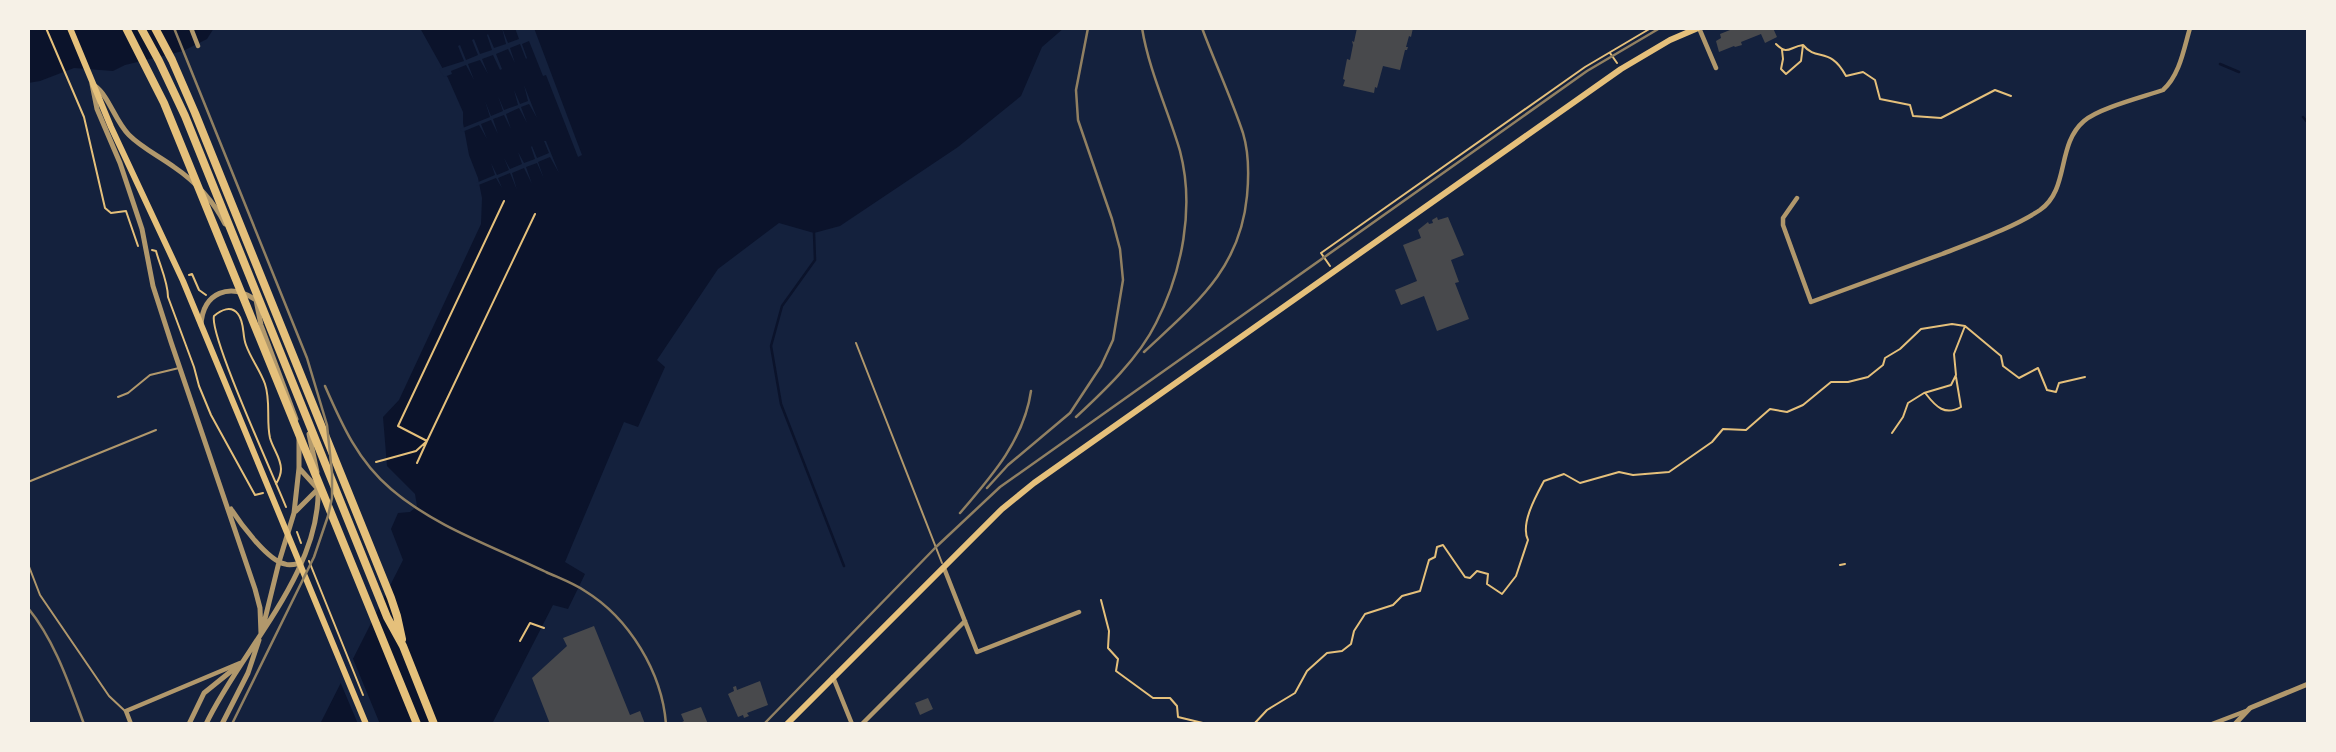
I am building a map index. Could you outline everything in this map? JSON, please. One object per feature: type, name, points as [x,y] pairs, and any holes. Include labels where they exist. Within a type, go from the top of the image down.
[{"type":"highway","points":[[126,28],[164,103],[417,724]]},
{"type":"highway","points":[[141,28],[185,116],[387,617],[403,646],[435,724]]},
{"type":"highway","points":[[155,28],[195,113],[330,446],[394,607],[403,646]]},
{"type":"main road","points":[[70,28],[92,84],[171,254],[366,724]]},
{"type":"main road","points":[[787,724],[1002,509],[1041,478],[1620,69],[1658,46],[1699,28]]},
{"type":"street","points":[[191,28],[198,46]]},
{"type":"street","points":[[1699,28],[1716,68]]},
{"type":"street","points":[[1797,198],[1783,218],[1793,255],[1811,302],[1979,240],[2039,210],[2054,196],[2068,146],[2084,121],[2163,90],[2175,75],[2190,28]]},
{"type":"street","points":[[92,84],[101,90],[129,135],[176,168],[213,202],[224,222],[312,440],[316,462],[317,519],[302,563],[205,724]]},
{"type":"street","points":[[92,84],[97,109],[120,163],[142,229],[153,286],[255,589],[260,608],[261,635]]},
{"type":"street","points":[[201,325],[202,312],[207,303],[218,294],[231,290],[243,292],[256,300],[261,325],[294,411],[299,437],[294,513],[261,635],[248,673],[222,724]]},
{"type":"street","points":[[299,468],[318,489]]},
{"type":"street","points":[[294,513],[318,489]]},
{"type":"street","points":[[226,500],[240,524],[279,562],[286,565],[302,563]]},
{"type":"street","points":[[944,568],[977,652],[1079,612]]},
{"type":"street","points":[[862,724],[965,621]]},
{"type":"street","points":[[131,724],[126,711],[240,663]]},
{"type":"street","points":[[189,724],[204,693],[240,663]]},
{"type":"street","points":[[833,677],[852,724]]},
{"type":"street","points":[[2212,724],[2308,684]]},
{"type":"street","points":[[2235,724],[2247,711]]},
{"type":"lane","points":[[856,343],[944,568]]},
{"type":"lane","points":[[118,397],[128,393],[150,375],[180,368]]},
{"type":"lane","points":[[28,482],[156,429]]},
{"type":"lane","points":[[28,564],[40,596],[109,696],[126,711]]},
{"type":"path","points":[[46,28],[75,94],[95,157],[106,208],[111,213],[126,211],[140,253]]},
{"type":"path","points":[[1327,262],[1321,253],[1585,67],[1651,28]]},
{"type":"path","points":[[1776,44],[1782,50],[1789,51],[1803,45]]},
{"type":"path","points":[[1782,50],[1781,69],[1786,74],[1801,61],[1803,45]]},
{"type":"path","points":[[1803,45],[1808,51],[1829,55],[1840,64],[1846,76],[1863,72],[1875,80],[1880,100],[1910,105],[1913,116],[1941,118],[1995,90],[2011,96]]},
{"type":"path","points":[[427,441],[398,426],[504,201]]},
{"type":"path","points":[[416,463],[535,214]]},
{"type":"path","points":[[154,249],[168,288],[174,288]]},
{"type":"path","points":[[190,275],[192,274],[199,290],[204,293]]},
{"type":"path","points":[[217,308],[219,311],[213,319],[214,329],[267,460]]},
{"type":"path","points":[[1254,724],[1267,710],[1295,693],[1307,671],[1328,653],[1342,651],[1351,644],[1354,631],[1366,614],[1393,606],[1402,596],[1420,591],[1429,560],[1435,556],[1437,547],[1443,545],[1465,577],[1470,578],[1477,571],[1488,574],[1487,584],[1502,594],[1516,576],[1528,540],[1525,534],[1526,522],[1544,481],[1564,474],[1580,482],[1619,472],[1633,475],[1669,472],[1712,442],[1723,429],[1746,430],[1770,409],[1787,412],[1803,405],[1831,382],[1848,382],[1868,377],[1882,365],[1885,358],[1900,349],[1921,329],[1952,324],[1965,326],[2001,356],[2003,366],[2019,378],[2038,368],[2047,390],[2056,392],[2059,383],[2085,377]]},
{"type":"path","points":[[1925,393],[1941,410],[1949,412],[1961,407],[1954,354],[1965,326]]},
{"type":"path","points":[[1892,433],[1903,417],[1908,403],[1925,393],[1951,385],[1955,376]]},
{"type":"path","points":[[376,461],[416,451],[427,441]]},
{"type":"path","points":[[1840,565],[1845,564]]},
{"type":"path","points":[[324,596],[365,699]]},
{"type":"path","points":[[1101,600],[1109,631],[1108,648],[1118,659],[1116,671],[1153,698],[1170,698],[1177,706],[1178,716],[1207,724]]},
{"type":"path","points":[[520,641],[530,623],[544,628]]},
{"type":"water","points":[[28,28],[214,28],[207,39],[183,51],[125,65],[113,71],[74,68],[28,83]]},
{"type":"water","points":[[420,28],[1064,28],[1042,47],[1021,96],[958,147],[840,226],[814,233],[779,223],[718,269],[657,360],[665,367],[638,427],[624,422],[565,562],[585,574],[568,609],[553,605],[492,724],[320,724],[403,560],[391,529],[398,513],[410,512],[417,506],[415,494],[387,466],[383,417],[399,400],[481,224],[482,198],[469,155],[463,112],[448,78]]},
{"type":"pier","points":[[502,28],[508,43],[519,39],[515,28],[534,28],[582,155],[578,157],[546,75],[543,76],[529,41],[522,44],[526,59],[520,44],[510,48],[515,63],[508,49],[496,54],[502,69],[500,70],[493,55],[482,59],[488,74],[480,60],[468,64],[474,80],[466,65],[444,77],[439,69],[464,61],[458,46],[460,45],[466,60],[478,55],[472,40],[474,39],[480,54],[492,50],[488,34],[494,48],[506,44]]},
{"type":"pier","points":[[524,85],[537,118],[529,104],[521,107],[527,123],[519,108],[506,114],[511,129],[504,115],[493,119],[498,134],[491,120],[481,124],[487,139],[479,125],[462,132],[460,129],[490,117],[485,101],[491,116],[503,111],[498,96],[504,110],[518,105],[514,90],[520,104],[528,101]]},
{"type":"pier","points":[[544,141],[559,173],[550,157],[538,162],[544,179],[537,163],[526,167],[532,184],[524,168],[512,173],[517,190],[510,173],[498,178],[502,188],[496,178],[476,186],[476,183],[495,175],[491,163],[497,175],[509,170],[504,158],[510,169],[522,164],[518,152],[524,163],[535,159],[532,146],[537,158],[549,153]]},
{"type":"pier","points":[[351,654],[380,724],[358,724],[339,679]]},
{"type":"building","points":[[1357,28],[1413,28],[1400,70],[1383,66],[1374,93],[1343,86],[1347,59],[1350,60],[1352,41],[1354,42]]},
{"type":"building","points":[[1735,28],[1773,28],[1777,37],[1765,43],[1761,34],[1741,42],[1742,45],[1719,52],[1716,41],[1721,38],[1720,34]]},
{"type":"building","points":[[1437,217],[1438,220],[1448,217],[1464,255],[1451,260],[1459,282],[1455,283],[1469,319],[1437,331],[1424,296],[1401,305],[1395,290],[1417,281],[1403,245],[1421,238],[1418,230],[1428,222],[1433,223],[1432,220]]},
{"type":"building","points":[[594,626],[630,715],[640,711],[645,724],[550,724],[532,678],[567,646],[563,638]]},
{"type":"building","points":[[760,681],[768,705],[747,713],[749,716],[744,718],[743,715],[738,717],[728,694],[734,691],[733,687],[736,686],[737,690]]},
{"type":"building","points":[[928,698],[933,709],[920,715],[915,703]]},
{"type":"building","points":[[701,707],[708,724],[678,724],[684,721],[681,714]]},
{"type":"waterway","points":[[2220,64],[2239,72]]},
{"type":"waterway","points":[[2303,117],[2308,123]]},
{"type":"waterway","points":[[814,233],[815,260],[782,306],[771,346],[781,404],[844,566]]},
{"type":"railway","points":[[174,28],[307,358],[327,425],[332,473],[332,498],[314,557],[232,724]]},
{"type":"railway","points":[[987,488],[1008,465],[1070,413],[1101,366],[1113,340],[1123,280],[1120,249],[1078,120],[1076,90],[1088,28]]},
{"type":"railway","points":[[1076,417],[1120,373],[1149,336],[1173,283],[1183,239],[1186,195],[1180,151],[1149,60],[1142,28]]},
{"type":"railway","points":[[1144,352],[1181,318],[1212,284],[1225,265],[1243,222],[1248,180],[1245,141],[1202,28]]},
{"type":"railway","points":[[764,724],[936,547],[1000,487],[1587,71],[1660,28]]},
{"type":"railway","points":[[325,386],[360,454],[391,489],[446,525],[580,588],[616,616],[629,631],[650,666],[658,685],[666,724]]},
{"type":"railway","points":[[960,513],[1014,442],[1031,391]]},
{"type":"railway","points":[[28,608],[54,649],[84,724]]}]
